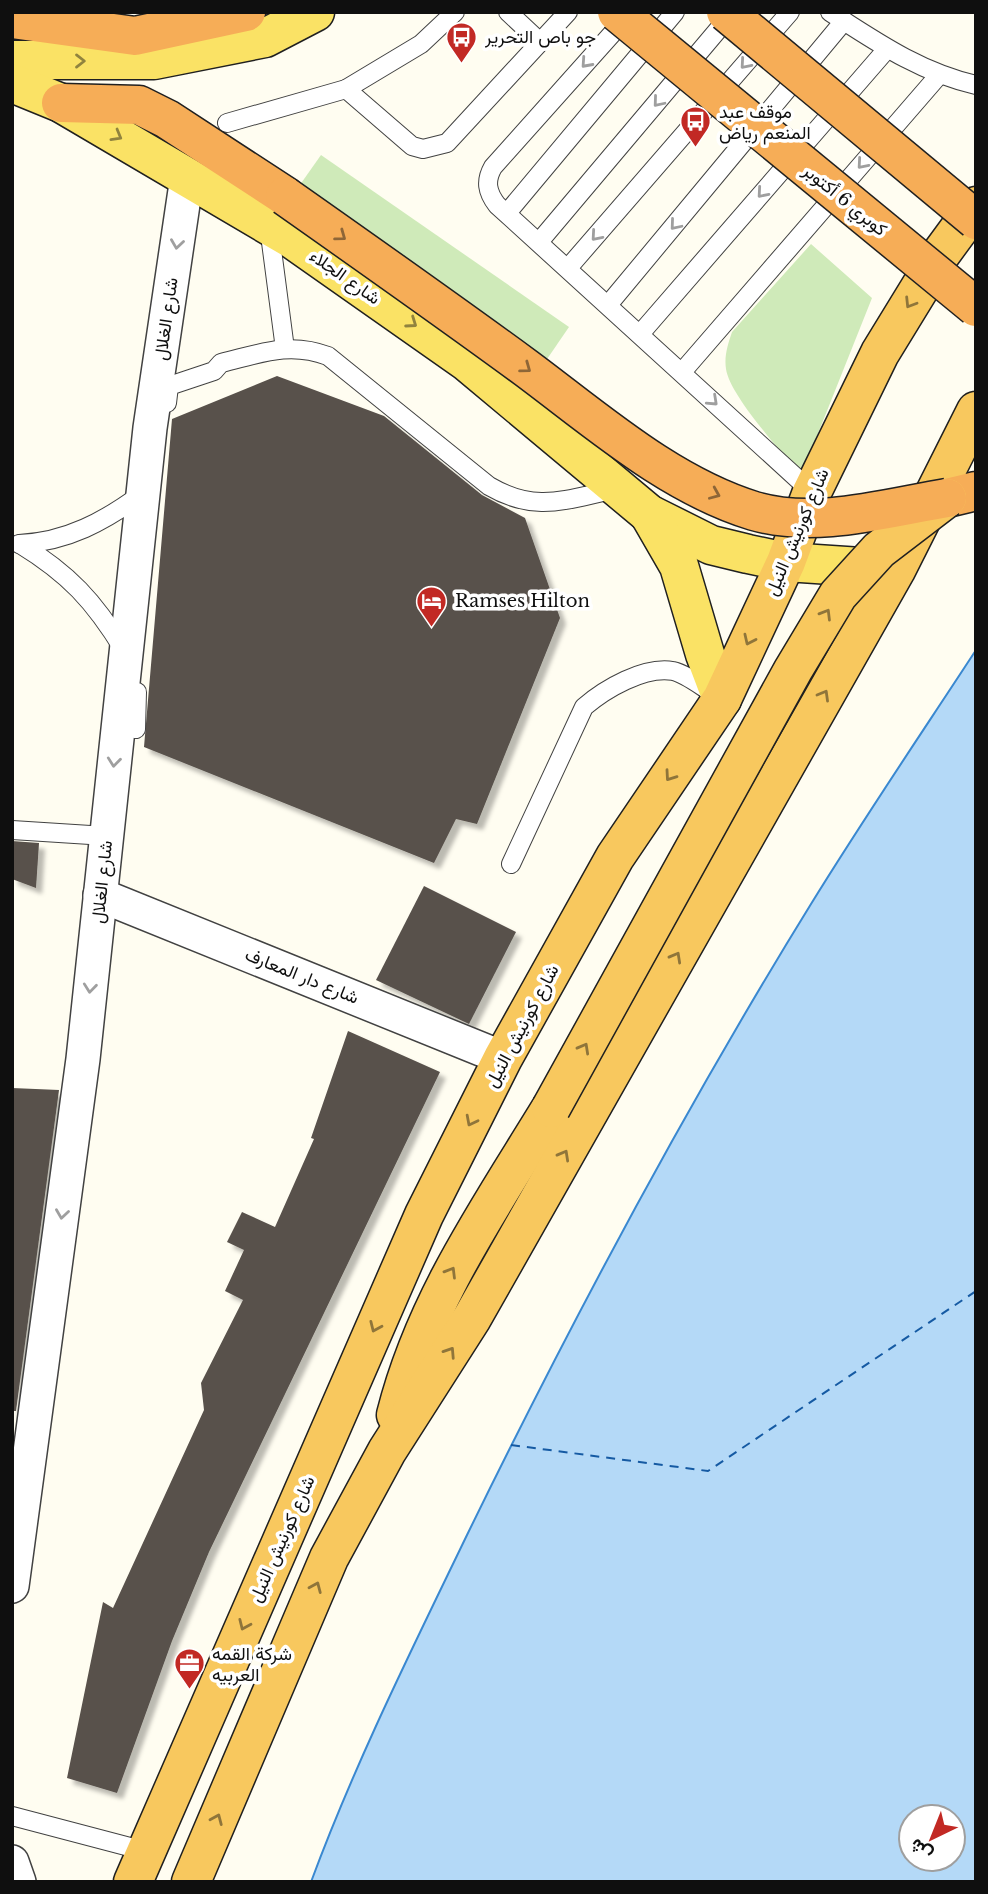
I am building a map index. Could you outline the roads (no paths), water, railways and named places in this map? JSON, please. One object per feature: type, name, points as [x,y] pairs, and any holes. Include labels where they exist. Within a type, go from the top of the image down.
[{"type":"highway","points":[[12,19],[135,36],[246,12]]},
{"type":"highway","name":"كوبري 6 أكتوبر","points":[[617,12],[976,307]]},
{"type":"highway","points":[[726,12],[976,220]]},
{"type":"highway","points":[[61,103],[139,105],[167,119],[277,211],[691,484],[755,511],[806,518],[848,515],[962,494]]},
{"type":"highway","name":"شارع كورنيش النيل","points":[[139,1867],[424,1215],[503,1058],[615,857],[713,712],[786,562],[812,492],[880,353],[940,255],[976,206]]},
{"type":"highway","points":[[191,1882],[329,1558],[387,1451],[472,1318],[896,569],[976,411]]},
{"type":"highway","points":[[387,1451],[406,1375],[444,1283],[551,1108],[793,670],[838,595],[879,550],[962,494]]},
{"type":"highway","points":[[713,712],[775,710],[791,722],[793,736],[787,760]]},
{"type":"main road","points":[[12,60],[154,60],[265,38],[315,12]]},
{"type":"main road","name":"شارع الجلاء","points":[[12,83],[61,103],[187,177],[277,211],[467,362],[649,514],[711,545],[786,562],[896,569]]},
{"type":"main road","name":"شارع الجلاء","points":[[649,514],[679,566],[705,654],[713,712]]},
{"type":"street","name":"شارع الغلال","points":[[12,1586],[83,1059],[143,492],[163,384],[187,177]]},
{"type":"street","name":"شارع دار المعارف","points":[[100,895],[503,1058]]},
{"type":"street","points":[[12,1862],[19,1882]]},
{"type":"lane","points":[[227,123],[345,89],[421,44],[455,12]]},
{"type":"lane","points":[[508,12],[540,42]]},
{"type":"lane","points":[[345,89],[412,146],[435,148],[447,143],[568,12]]},
{"type":"lane","points":[[631,12],[493,167],[489,174],[488,191],[507,213],[812,492]]},
{"type":"lane","points":[[507,213],[675,12]]},
{"type":"lane","points":[[539,242],[733,12]]},
{"type":"lane","points":[[568,268],[790,12]]},
{"type":"lane","points":[[608,305],[837,17],[887,49],[939,75],[976,85]]},
{"type":"lane","points":[[640,334],[887,49]]},
{"type":"lane","points":[[682,372],[939,75]]},
{"type":"lane","points":[[277,211],[285,349]]},
{"type":"lane","points":[[119,721],[136,729],[139,634],[163,384],[214,371],[221,363],[285,349],[307,348],[328,356],[489,486],[509,497],[530,504],[618,488]]},
{"type":"lane","points":[[16,543],[52,541],[85,530],[116,513],[143,492]]},
{"type":"lane","points":[[16,543],[56,565],[83,590],[126,653]]},
{"type":"lane","points":[[511,864],[584,707],[600,693],[657,670],[676,672],[713,712]]},
{"type":"lane","points":[[12,830],[106,836]]},
{"type":"lane","points":[[12,1816],[139,1867]]},
{"type":"water","points":[[976,650],[976,1882],[311,1882],[365,1750],[547,1374],[631,1215],[719,1058],[872,808]]},
{"type":"place","name":"جو باص التحرير","points":[[462,64]]},
{"type":"place","name":"موقف عبد المنعم رياض","points":[[696,149]]},
{"type":"place","name":"Ramses Hilton","points":[[432,628]]},
{"type":"place","name":"شركة القمه العربيه","points":[[189,1691]]}]
